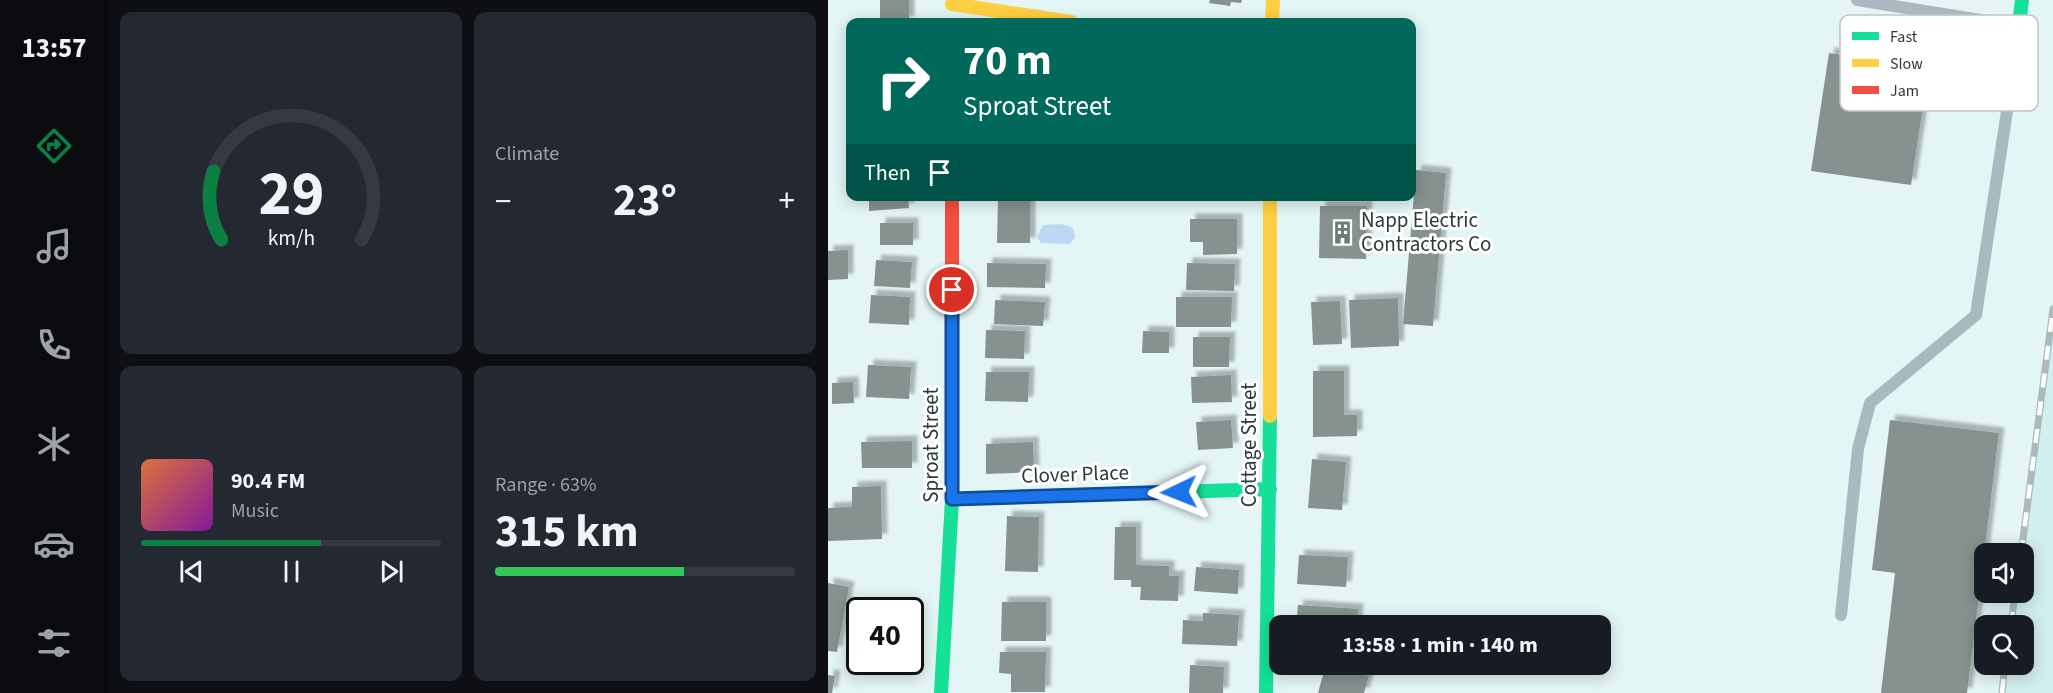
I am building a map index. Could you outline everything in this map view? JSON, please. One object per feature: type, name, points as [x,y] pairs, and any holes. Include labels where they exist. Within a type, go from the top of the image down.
[{"type":"street","points":[[1272,18],[1273,0]]},
{"type":"street","points":[[2020,15],[2022,0]]},
{"type":"street","points":[[952,4],[1045,18]]},
{"type":"street","name":"Sproat Street","points":[[941,693],[952,499],[952,201]]},
{"type":"street","name":"Cottage Street","points":[[1266,693],[1270,489],[1270,201]]},
{"type":"street","name":"Clover Place","points":[[952,499],[1270,489]]},
{"type":"lane","points":[[1857,0],[1950,15]]},
{"type":"lane","points":[[1841,615],[1858,449],[1870,403],[1976,315],[2007,111]]},
{"type":"shaded area","points":[[1043,225],[1070,226],[1074,230],[1075,238],[1069,244],[1041,243],[1037,237]]},
{"type":"shaded area","points":[[2053,302],[2053,693],[2001,693],[2003,675],[2034,675],[2034,615],[2011,615],[2013,603],[2034,603],[2034,543],[2020,543]]},
{"type":"building","points":[[880,0],[909,0],[909,18],[880,18]]},
{"type":"building","points":[[1210,0],[1242,0],[1241,3],[1231,2],[1230,6],[1209,3]]},
{"type":"building","points":[[1829,53],[1840,55],[1840,111],[1922,111],[1911,185],[1811,171]]},
{"type":"building","points":[[1416,170],[1446,173],[1433,326],[1403,324],[1413,201],[1416,201]]},
{"type":"building","points":[[869,201],[908,201],[909,208],[869,211]]},
{"type":"building","points":[[998,201],[1030,201],[1030,243],[997,243]]},
{"type":"building","name":"Napp Electric Contractors Co","points":[[1320,206],[1367,206],[1366,259],[1319,258]]},
{"type":"building","points":[[1190,219],[1237,219],[1237,254],[1203,255],[1203,242],[1190,242]]},
{"type":"building","points":[[880,223],[913,223],[913,245],[880,245]]},
{"type":"building","points":[[848,250],[848,279],[828,280],[828,251]]},
{"type":"building","points":[[876,260],[912,262],[910,288],[874,286]]},
{"type":"building","points":[[987,263],[1046,264],[1045,288],[987,287]]},
{"type":"building","points":[[1187,263],[1235,264],[1234,291],[1186,290]]},
{"type":"building","points":[[871,295],[910,297],[909,325],[869,323]]},
{"type":"building","points":[[1176,297],[1232,297],[1231,327],[1176,327]]},
{"type":"building","points":[[1398,298],[1399,346],[1351,348],[1349,300]]},
{"type":"building","points":[[995,300],[1045,302],[1043,326],[994,324]]},
{"type":"building","points":[[1340,301],[1342,344],[1313,345],[1311,302]]},
{"type":"building","points":[[986,330],[1025,331],[1024,359],[985,358]]},
{"type":"building","points":[[1143,331],[1169,332],[1169,353],[1142,353]]},
{"type":"building","points":[[1193,337],[1230,337],[1229,367],[1193,367]]},
{"type":"building","points":[[868,365],[911,367],[909,399],[866,397]]},
{"type":"building","points":[[1313,371],[1344,371],[1344,415],[1357,415],[1357,436],[1313,437]]},
{"type":"building","points":[[986,372],[1029,372],[1028,402],[985,401]]},
{"type":"building","points":[[1231,375],[1232,402],[1192,403],[1191,377]]},
{"type":"building","points":[[853,382],[854,403],[832,404],[832,383]]},
{"type":"building","points":[[1231,420],[1233,448],[1198,450],[1196,422]]},
{"type":"building","points":[[1890,420],[1999,433],[1985,543],[1974,543],[1974,603],[1978,603],[1977,615],[1974,615],[1974,636],[1967,693],[1881,693],[1895,573],[1872,570]]},
{"type":"building","points":[[912,441],[912,468],[862,468],[861,442]]},
{"type":"building","points":[[1033,442],[1034,472],[986,474],[986,444]]},
{"type":"building","points":[[1312,459],[1346,462],[1342,510],[1308,508]]},
{"type":"building","points":[[881,486],[882,539],[828,541],[828,508],[852,507],[852,487]]},
{"type":"building","points":[[1007,516],[1039,517],[1038,572],[1005,571]]},
{"type":"building","points":[[1115,527],[1136,527],[1136,565],[1169,566],[1169,576],[1179,576],[1178,601],[1140,600],[1141,587],[1131,587],[1131,580],[1114,580]]},
{"type":"building","points":[[1299,555],[1348,557],[1346,587],[1297,584]]},
{"type":"building","points":[[1196,567],[1239,570],[1238,594],[1194,591]]},
{"type":"building","points":[[828,583],[849,587],[837,652],[828,651]]},
{"type":"building","points":[[1002,602],[1046,602],[1046,641],[1001,641]]},
{"type":"building","points":[[1298,605],[1358,609],[1358,615],[1297,615]]},
{"type":"building","points":[[1203,613],[1239,615],[1237,646],[1182,644],[1183,620],[1203,621]]},
{"type":"building","points":[[1000,652],[1046,652],[1045,692],[1011,692],[1011,674],[999,673]]},
{"type":"building","points":[[1190,665],[1224,667],[1223,693],[1189,693]]},
{"type":"building","points":[[828,675],[835,676],[832,693],[828,693]]},
{"type":"building","points":[[1323,675],[1369,676],[1364,693],[1318,693]]},
{"type":"railway","points":[[2022,543],[2053,309]]},
{"type":"railway","points":[[2012,615],[2014,603]]},
{"type":"railway","points":[[2002,693],[2004,675]]},
{"type":"traffic: fast","points":[[2020,15],[2022,0]]},
{"type":"traffic: fast","points":[[941,693],[952,499],[952,274]]},
{"type":"traffic: fast","points":[[1266,693],[1270,416]]},
{"type":"traffic: fast","points":[[952,499],[1270,489]]},
{"type":"traffic: slow","points":[[1272,18],[1273,0]]},
{"type":"traffic: slow","points":[[952,4],[1045,18]]},
{"type":"traffic: slow","points":[[1270,201],[1270,416]]},
{"type":"traffic: jam","points":[[952,201],[952,274]]},
{"type":"place","name":"Napp Electric Contractors Co","points":[[1343,232]]},
{"type":"route","points":[[952,290],[952,499],[1179,492]]}]
